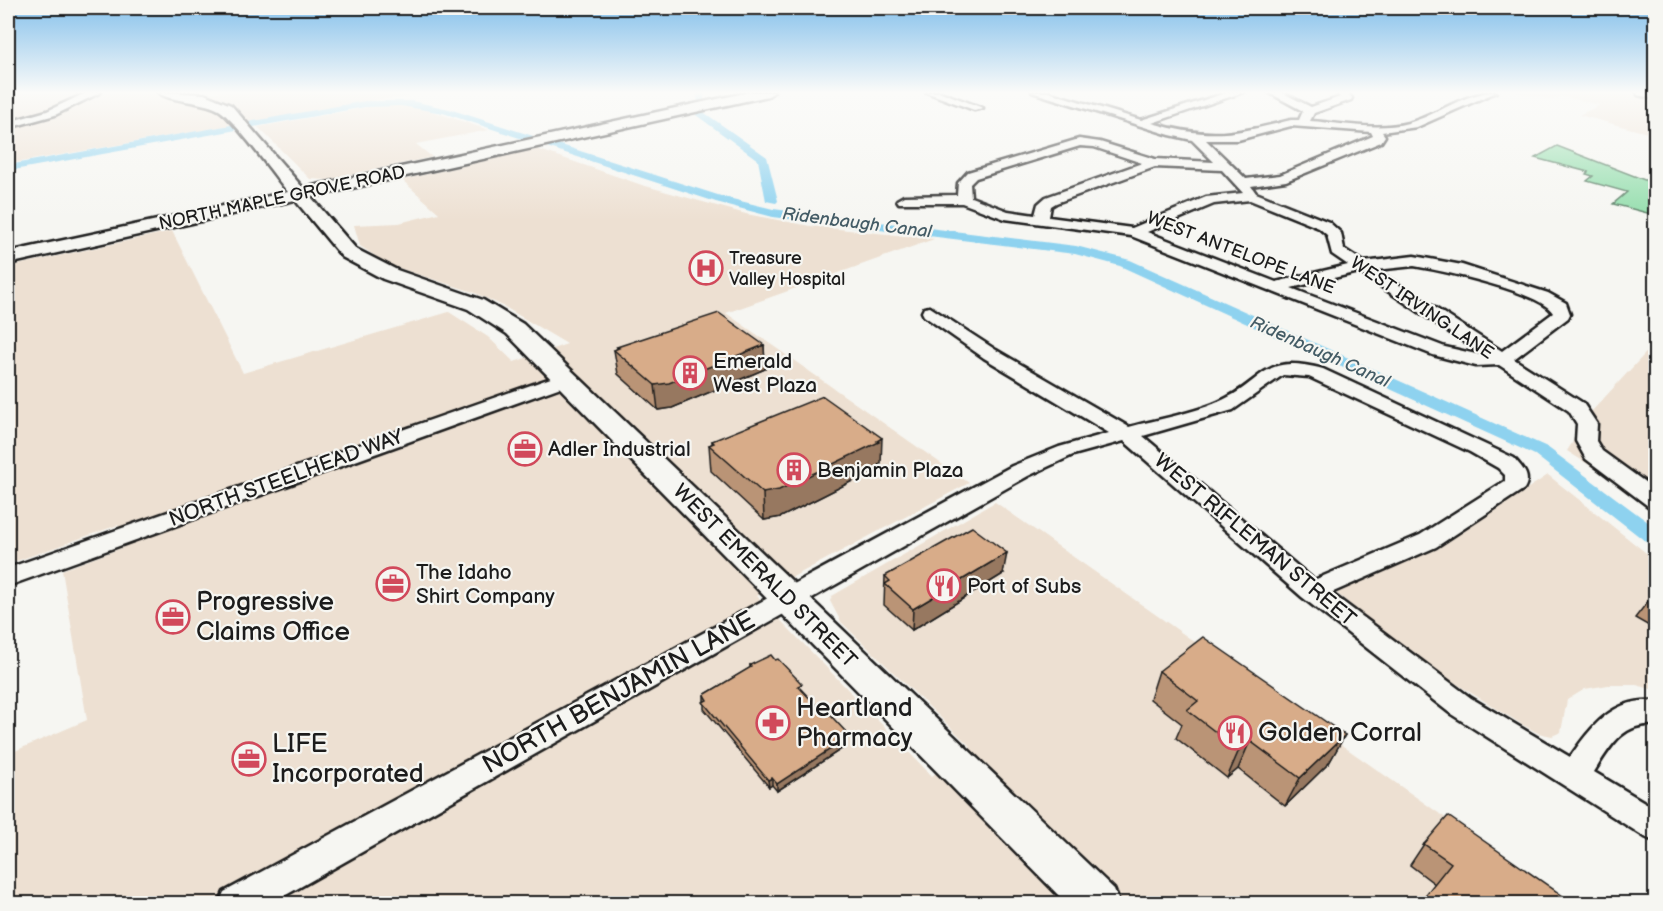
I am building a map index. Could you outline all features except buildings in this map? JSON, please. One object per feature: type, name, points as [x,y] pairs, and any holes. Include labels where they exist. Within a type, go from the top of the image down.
[{"type":"main road","name":"WEST EMERALD STREET","points":[[249,135],[349,254],[365,265],[406,282],[471,302],[499,316],[565,378],[1098,903]]},
{"type":"main road","name":"NORTH MAPLE GROVE ROAD","points":[[8,258],[571,135]]},
{"type":"street","points":[[1186,135],[1196,137],[1239,137],[1247,135]]},
{"type":"street","points":[[1134,232],[1210,200],[1282,178],[1377,140],[1378,135]]},
{"type":"street","name":"WEST IRVING LANE","points":[[1196,137],[1247,190],[1324,225],[1334,233],[1337,251],[1576,407],[1587,424],[1586,441],[1593,455],[1656,501]]},
{"type":"street","points":[[904,201],[964,199],[964,183],[972,176],[1079,142],[1096,144],[1154,163],[1225,166]]},
{"type":"street","points":[[1041,220],[1045,204],[1051,200],[1154,163]]},
{"type":"street","name":"WEST ANTELOPE LANE","points":[[964,199],[1005,216],[1134,232],[1439,351],[1485,361],[1501,360]]},
{"type":"street","points":[[1274,286],[1360,267],[1414,261],[1435,263],[1542,297],[1560,307],[1562,314],[1501,360]]},
{"type":"street","name":"WEST RIFLEMAN STREET","points":[[930,312],[990,354],[1138,441],[1311,591],[1461,706],[1656,827]]},
{"type":"street","name":"NORTH BENJAMIN LANE","points":[[236,903],[1020,471],[1066,451],[1226,406],[1279,370],[1301,369],[1477,448],[1506,463],[1516,474],[1516,484],[1439,535],[1311,591]]},
{"type":"street","name":"NORTH STEELHEAD WAY","points":[[8,577],[565,378]]},
{"type":"street","points":[[1574,776],[1612,724],[1621,716],[1644,710],[1656,713]]},
{"type":"shaded area","points":[[8,135],[178,135],[8,164]]},
{"type":"shaded area","points":[[266,135],[465,135],[416,144],[432,157],[327,180],[310,179]]},
{"type":"shaded area","points":[[537,149],[642,185],[746,214],[810,226],[934,239],[726,313],[969,483],[757,596],[932,776],[971,747],[841,622],[830,601],[832,596],[995,502],[1567,903],[8,903],[8,754],[87,720],[62,570],[124,547],[118,525],[8,564],[8,267],[172,231],[243,373],[449,312],[488,337],[514,362],[567,344],[503,306],[473,292],[389,265],[360,246],[354,225],[399,223],[439,213],[402,180]]},
{"type":"shaded area","points":[[1655,343],[1655,513],[1599,471],[1567,451],[1592,411]]},
{"type":"shaded area","points":[[1548,475],[1655,560],[1655,690],[1636,685],[1608,685],[1585,689],[1567,700],[1561,732],[1552,736],[1538,733],[1523,725],[1447,678],[1381,630],[1328,586],[1447,542]]},
{"type":"green space","points":[[1557,146],[1655,184],[1655,215],[1613,204],[1627,192],[1587,181],[1593,176],[1586,174],[1588,172],[1535,158]]},
{"type":"waterway","name":"Ridenbaugh Canal","points":[[8,168],[195,135]]},
{"type":"waterway","name":"Ridenbaugh Canal","points":[[520,135],[720,200],[773,213],[1076,250],[1125,263],[1541,451],[1656,539]]},
{"type":"waterway","points":[[729,135],[763,159],[772,201]]},
{"type":"place","name":"Treasure Valley Hospital","points":[[706,268]]},
{"type":"place","name":"Emerald West Plaza","points":[[690,373]]},
{"type":"place","name":"Adler Industrial","points":[[525,449]]},
{"type":"place","name":"Benjamin Plaza","points":[[794,470]]},
{"type":"place","name":"The Idaho Shirt Company","points":[[393,584]]},
{"type":"place","name":"Port of Subs","points":[[944,586]]},
{"type":"place","name":"Progressive Claims Office","points":[[173,617]]},
{"type":"place","name":"Heartland Pharmacy","points":[[773,723]]},
{"type":"place","name":"Golden Corral","points":[[1235,733]]},
{"type":"place","name":"LIFE Incorporated","points":[[249,759]]}]
